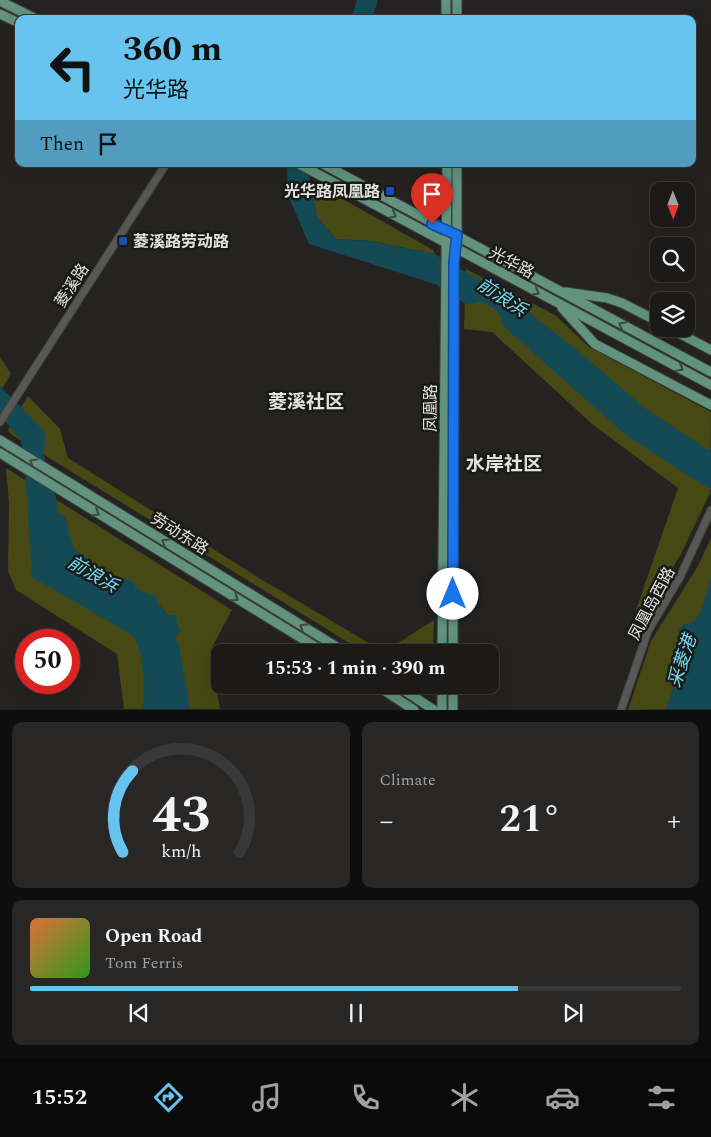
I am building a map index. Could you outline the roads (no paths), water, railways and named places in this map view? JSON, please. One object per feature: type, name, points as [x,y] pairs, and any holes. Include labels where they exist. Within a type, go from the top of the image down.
[{"type":"main road","points":[[446,0],[446,15]]},
{"type":"main road","points":[[457,0],[457,15]]},
{"type":"main road","points":[[0,1],[28,15]]},
{"type":"main road","points":[[0,14],[15,21]]},
{"type":"main road","name":"光华路","points":[[305,167],[446,244],[711,384]]},
{"type":"main road","name":"光华路","points":[[328,167],[711,372]]},
{"type":"main road","name":"凤凰路","points":[[442,644],[447,167]]},
{"type":"main road","name":"凤凰路","points":[[453,644],[454,262],[457,235],[457,167]]},
{"type":"main road","points":[[560,292],[607,298],[622,303],[650,317]]},
{"type":"main road","points":[[559,304],[595,344],[711,405]]},
{"type":"main road","points":[[686,337],[711,350]]},
{"type":"main road","name":"劳动东路","points":[[0,440],[331,644]]},
{"type":"main road","name":"劳动东路","points":[[0,453],[311,644]]},
{"type":"main road","points":[[390,694],[414,710]]},
{"type":"main road","points":[[410,694],[434,710]]},
{"type":"main road","points":[[442,694],[442,710]]},
{"type":"main road","points":[[453,694],[453,710]]},
{"type":"street","name":"菱溪路","points":[[0,422],[164,167]]},
{"type":"street","name":"凤凰岛西路","points":[[621,710],[648,631],[680,577],[711,510]]},
{"type":"water","points":[[357,0],[378,0],[373,15],[352,15]]},
{"type":"water","points":[[313,167],[309,180],[317,217],[336,239],[369,241],[435,254],[483,282],[486,294],[493,299],[505,304],[517,303],[577,350],[646,409],[711,452],[711,490],[627,436],[502,325],[501,317],[487,304],[478,302],[466,304],[435,284],[309,244],[288,195],[287,168]]},
{"type":"water","name":"前浪浜","points":[[0,386],[45,432],[45,462],[56,498],[58,512],[65,517],[74,549],[113,578],[115,576],[135,582],[135,588],[157,597],[157,601],[168,615],[176,615],[179,630],[182,630],[175,637],[179,645],[190,709],[143,709],[142,661],[137,643],[132,635],[32,577],[24,453],[20,438],[0,416]]},
{"type":"water","points":[[711,578],[711,709],[666,709],[686,652],[686,642],[679,634],[680,626],[693,622],[700,614]]},
{"type":"place","name":"光华路凤凰路","points":[[390,191]]},
{"type":"place","name":"菱溪路劳动路","points":[[123,241]]},
{"type":"district","name":"菱溪社区","points":[[306,401]]},
{"type":"district","name":"水岸社区","points":[[504,463]]},
{"type":"water label","name":"采菱港","points":[[682,661]]}]
